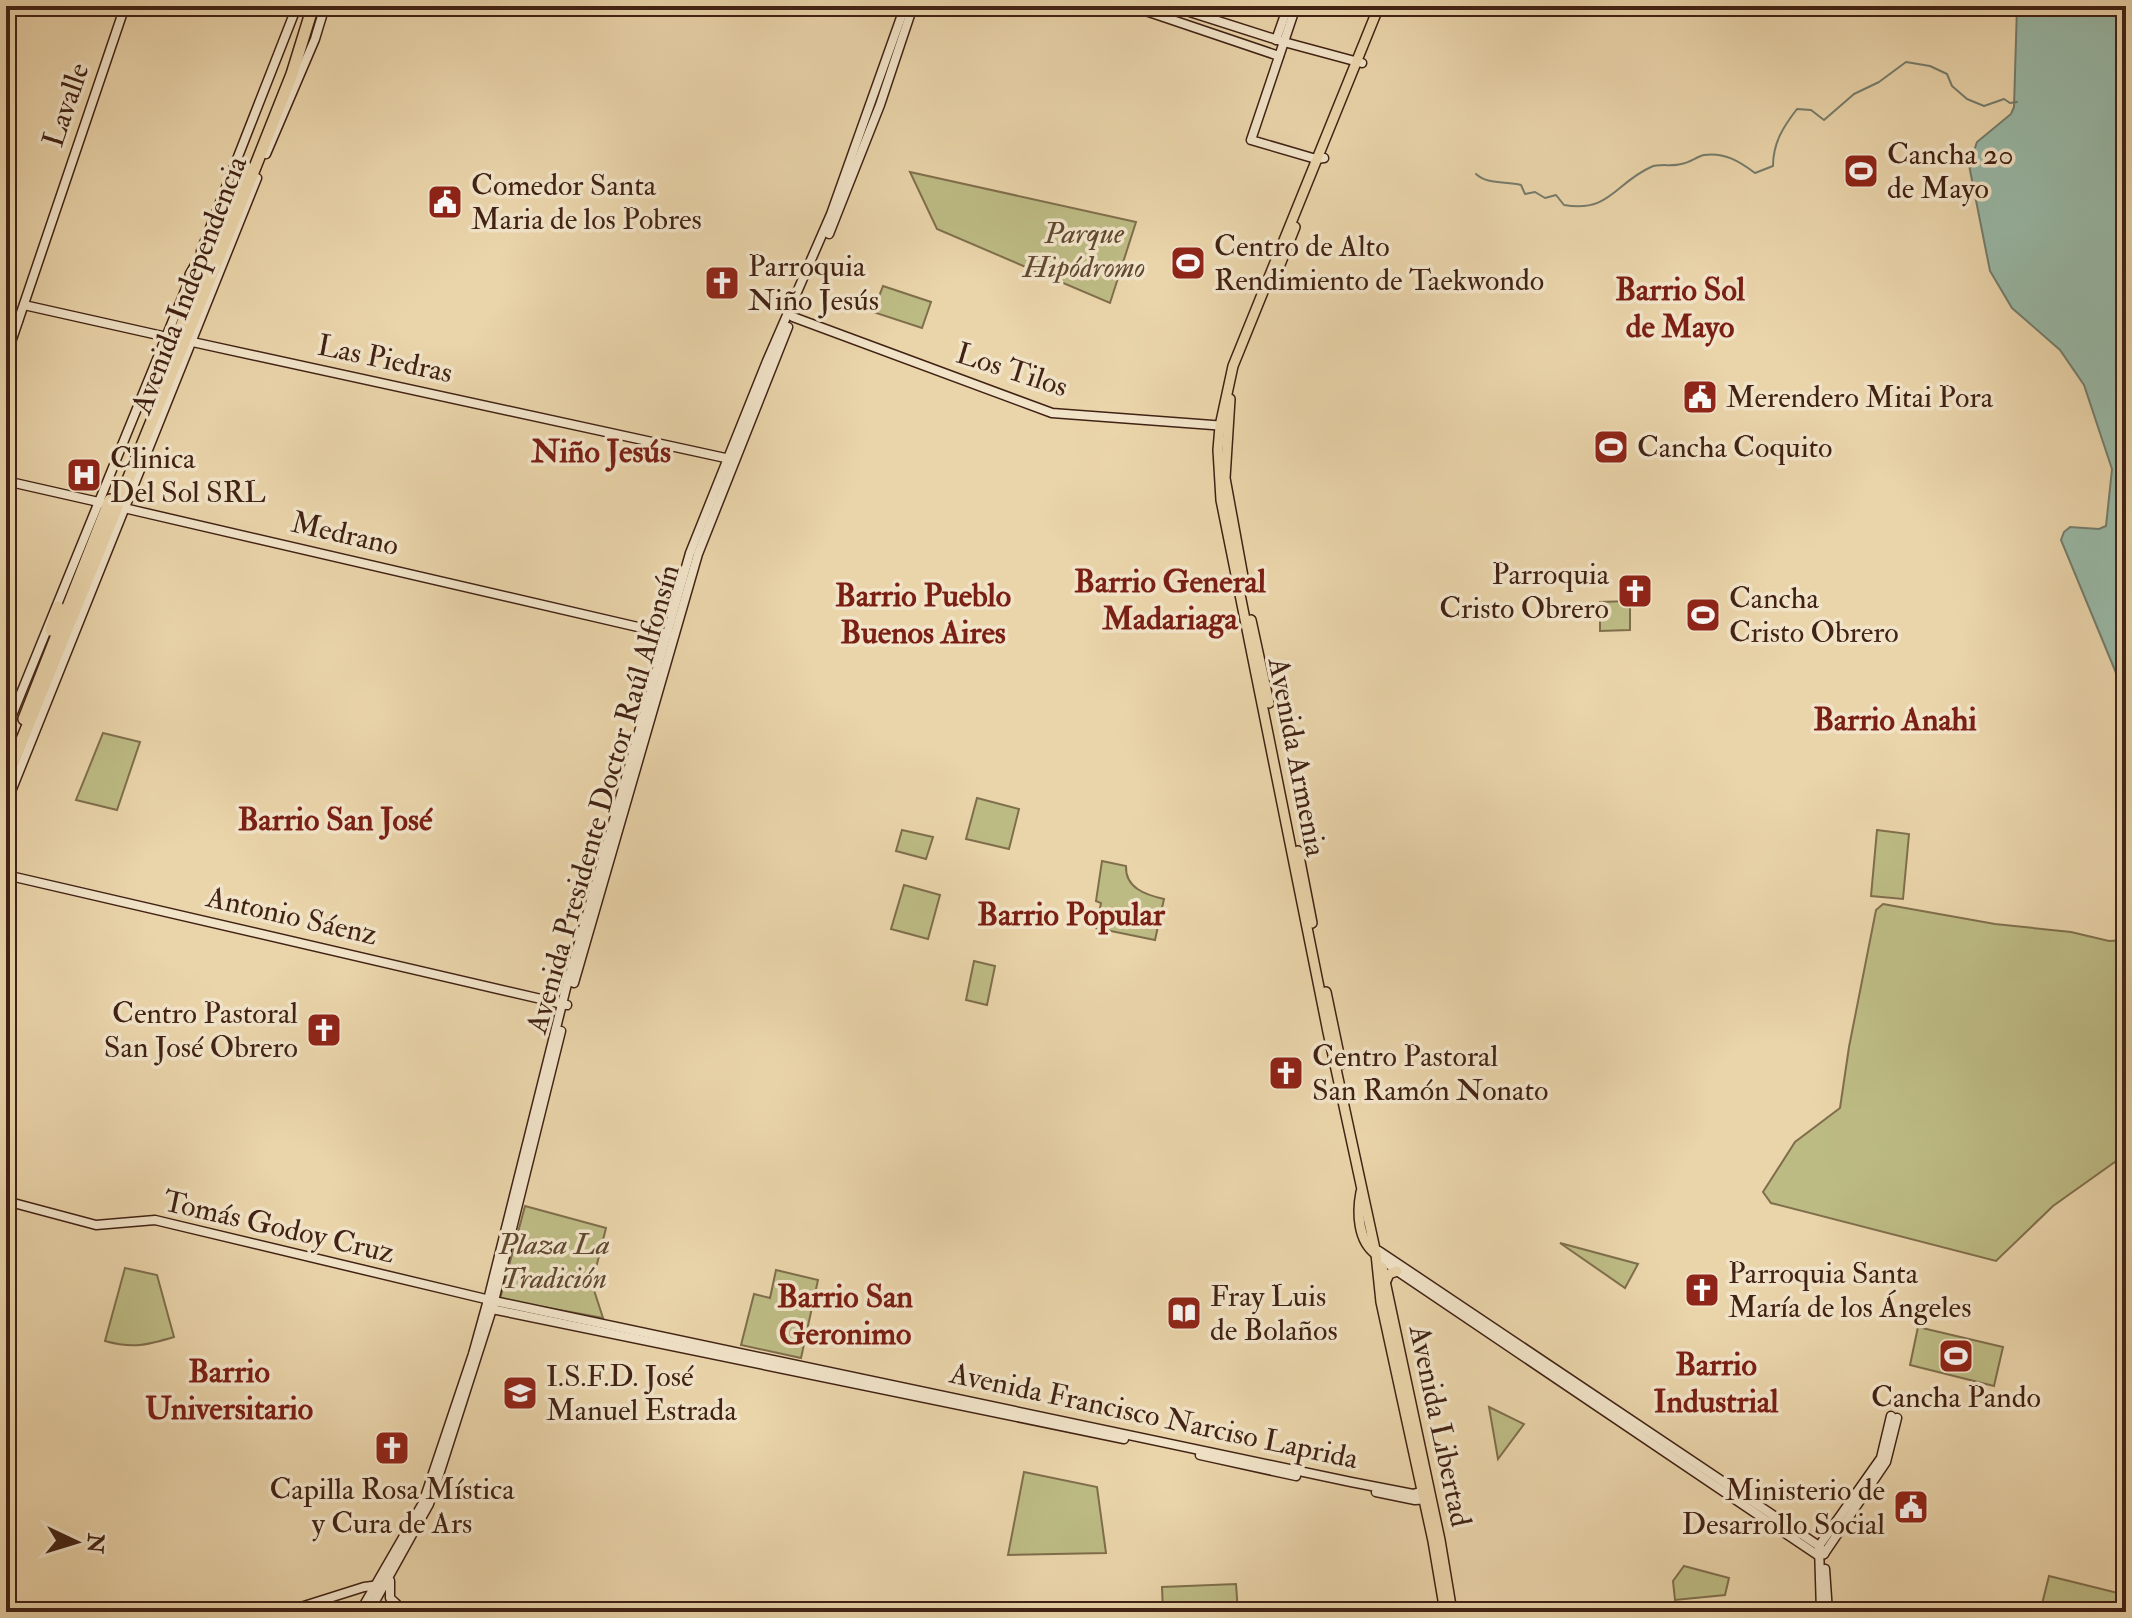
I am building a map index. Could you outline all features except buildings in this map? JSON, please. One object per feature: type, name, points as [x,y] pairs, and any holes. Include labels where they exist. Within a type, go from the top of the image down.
[{"type":"highway","name":"Avenida Independencia","points":[[6,765],[41,671],[292,74],[311,6]]},
{"type":"highway","name":"Avenida Independencia","points":[[236,205],[311,6]]},
{"type":"highway","points":[[257,160],[285,109]]},
{"type":"highway","points":[[191,275],[236,205]]},
{"type":"highway","points":[[214,288],[236,205]]},
{"type":"highway","name":"Avenida Independencia","points":[[6,779],[54,666],[113,505]]},
{"type":"highway","points":[[54,666],[87,606]]},
{"type":"highway","points":[[41,671],[58,607]]},
{"type":"main road","name":"Lavalle","points":[[6,357],[125,6]]},
{"type":"main road","name":"Avenida Independencia","points":[[6,730],[45,630],[113,505],[179,340],[191,275],[297,6]]},
{"type":"main road","name":"Avenida Independencia","points":[[179,340],[214,288],[325,6]]},
{"type":"main road","points":[[885,6],[908,8]]},
{"type":"main road","points":[[1131,6],[1279,56]]},
{"type":"main road","points":[[1171,6],[1280,41],[1359,62]]},
{"type":"main road","points":[[1288,6],[1279,56],[1251,140],[1320,158]]},
{"type":"main road","points":[[1280,41],[1296,6]]},
{"type":"main road","name":"Avenida Armenia","points":[[1379,6],[1359,62],[1233,366],[1218,450],[1221,500],[1362,1189],[1358,1207],[1365,1244],[1379,1255]]},
{"type":"main road","name":"Avenida Armenia","points":[[1359,62],[1385,6]]},
{"type":"main road","name":"Avenida Presidente Doctor Raúl Alfonsín","points":[[732,459],[860,157],[908,8]]},
{"type":"main road","name":"Avenida Presidente Doctor Raúl Alfonsín","points":[[565,1004],[670,634],[732,459],[831,214],[908,8]]},
{"type":"main road","points":[[1148,12],[1158,11],[1178,17]]},
{"type":"main road","name":"Las Piedras","points":[[24,305],[732,459]]},
{"type":"main road","name":"Los Tilos","points":[[793,317],[1052,413],[1223,426]]},
{"type":"main road","points":[[6,318],[18,321]]},
{"type":"main road","name":"Avenida Armenia","points":[[1223,426],[1228,499],[1379,1255]]},
{"type":"main road","name":"Medrano","points":[[6,481],[670,634]]},
{"type":"main road","name":"Avenida Independencia","points":[[6,804],[87,606],[113,505]]},
{"type":"main road","name":"Avenida Presidente Doctor Raúl Alfonsín","points":[[360,1612],[393,1569],[429,1504],[490,1304],[565,1004],[660,657],[670,634]]},
{"type":"main road","name":"Antonio Sáenz","points":[[6,875],[565,1004]]},
{"type":"main road","name":"Tomás Godoy Cruz","points":[[6,1201],[96,1225],[155,1220],[490,1304]]},
{"type":"main road","points":[[1379,1255],[1397,1271],[1821,1552]]},
{"type":"main road","points":[[1379,1255],[1821,1552],[1828,1612]]},
{"type":"main road","name":"Avenida Libertad","points":[[1379,1255],[1445,1612]]},
{"type":"main road","name":"Avenida Libertad","points":[[1379,1255],[1381,1302],[1452,1612]]},
{"type":"main road","points":[[1385,1283],[1389,1274],[1397,1271]]},
{"type":"main road","name":"Avenida Presidente Doctor Raúl Alfonsín","points":[[369,1612],[423,1503],[490,1304]]},
{"type":"main road","name":"Avenida Francisco Narciso Laprida","points":[[490,1304],[1424,1496]]},
{"type":"main road","points":[[1821,1612],[1821,1552],[1883,1469],[1894,1417]]},
{"type":"main road","points":[[393,1569],[388,1592],[394,1603]]},
{"type":"main road","points":[[285,1612],[379,1589],[405,1612]]},
{"type":"green space","name":"Parque Hipódromo","points":[[910,172],[1136,222],[1110,303],[937,229]]},
{"type":"green space","points":[[883,286],[931,302],[922,328],[873,312]]},
{"type":"green space","name":"Cancha Coquito","points":[[1623,433],[1624,460],[1599,461],[1598,434]]},
{"type":"green space","points":[[1630,601],[1630,630],[1600,631],[1600,602]]},
{"type":"green space","points":[[103,733],[140,742],[117,810],[76,800]]},
{"type":"green space","points":[[977,798],[1019,809],[1009,849],[966,839]]},
{"type":"green space","points":[[902,830],[933,837],[926,859],[896,851]]},
{"type":"green space","points":[[1877,830],[1909,834],[1903,899],[1871,896]]},
{"type":"green space","points":[[1102,861],[1126,866],[1133,885],[1144,893],[1164,899],[1155,940],[1096,928],[1101,903],[1096,901]]},
{"type":"green space","points":[[904,885],[940,895],[928,939],[891,929]]},
{"type":"green space","points":[[1883,904],[1995,924],[2071,932],[2109,941],[2126,940],[2126,1154],[2053,1206],[1996,1261],[1771,1203],[1763,1192],[1795,1142],[1840,1108],[1876,910]]},
{"type":"green space","points":[[974,961],[995,966],[987,1005],[966,1000]]},
{"type":"green space","name":"Plaza La Tradición","points":[[525,1206],[606,1228],[592,1284],[603,1318],[500,1299]]},
{"type":"green space","points":[[1560,1243],[1638,1264],[1625,1288]]},
{"type":"green space","points":[[125,1268],[157,1275],[174,1337],[140,1345],[105,1341]]},
{"type":"green space","points":[[776,1270],[818,1280],[801,1358],[741,1345],[754,1294],[770,1298]]},
{"type":"green space","name":"Cancha Pando","points":[[1918,1327],[2003,1347],[1994,1386],[1910,1365]]},
{"type":"green space","points":[[1489,1407],[1524,1424],[1498,1459]]},
{"type":"green space","points":[[1024,1472],[1097,1487],[1106,1553],[1008,1555]]},
{"type":"green space","points":[[1684,1566],[1729,1578],[1725,1595],[1675,1600],[1673,1581]]},
{"type":"green space","points":[[2049,1576],[2126,1595],[2124,1612],[2040,1612]]},
{"type":"green space","points":[[1236,1584],[1238,1612],[1163,1612],[1162,1587]]},
{"type":"shaded area","points":[[2017,6],[2126,6],[2126,697],[2061,540],[2070,527],[2099,529],[2106,526],[2112,469],[2084,385],[2060,350],[2012,308],[1990,271],[1969,165],[1977,142],[2011,114],[2014,107]]},
{"type":"waterway","points":[[1476,174],[1492,181],[1521,185],[1525,194],[1535,192],[1545,198],[1556,195],[1564,205],[1579,206],[1602,201],[1651,167],[1684,163],[1704,155],[1731,158],[1755,173],[1773,166],[1780,136],[1797,109],[1811,110],[1824,120],[1854,94],[1879,82],[1906,62],[1930,66],[1947,74],[1952,86],[1967,99],[1984,106],[2004,99],[2010,103],[2017,102]]},
{"type":"place","name":"Cancha 20 de Mayo","points":[[1861,171]]},
{"type":"place","name":"Comedor Santa Maria de los Pobres","points":[[445,202]]},
{"type":"place","name":"Centro de Alto Rendimiento de Taekwondo","points":[[1188,263]]},
{"type":"place","name":"Parroquia Niño Jesús","points":[[722,283]]},
{"type":"place","name":"Merendero Mitai Pora","points":[[1700,397]]},
{"type":"place","name":"Cancha Coquito","points":[[1611,447]]},
{"type":"place","name":"Clinica Del Sol SRL","points":[[84,475]]},
{"type":"place","name":"Parroquia Cristo Obrero","points":[[1635,591]]},
{"type":"place","name":"Cancha Cristo Obrero","points":[[1703,615]]},
{"type":"place","name":"Centro Pastoral San José Obrero","points":[[324,1030]]},
{"type":"place","name":"Centro Pastoral San Ramón Nonato","points":[[1286,1073]]},
{"type":"place","name":"Parroquia Santa María de los Ángeles","points":[[1702,1290]]},
{"type":"place","name":"Fray Luis de Bolaños","points":[[1184,1313]]},
{"type":"place","name":"Cancha Pando","points":[[1956,1356]]},
{"type":"place","name":"I.S.F.D. José Manuel Estrada","points":[[520,1393]]},
{"type":"place","name":"Capilla Rosa Mística y Cura de Ars","points":[[392,1448]]},
{"type":"place","name":"Ministerio de Desarrollo Social","points":[[1911,1507]]},
{"type":"district","name":"Barrio Sol de Mayo","points":[[1680,308]]},
{"type":"district","name":"Niño Jesús","points":[[601,452]]},
{"type":"district","name":"Barrio General Madariaga","points":[[1170,600]]},
{"type":"district","name":"Barrio Pueblo Buenos Aires","points":[[923,614]]},
{"type":"district","name":"Barrio Anahi","points":[[1895,720]]},
{"type":"district","name":"Barrio San José","points":[[335,820]]},
{"type":"district","name":"Barrio Popular","points":[[1071,915]]},
{"type":"district","name":"Barrio San Geronimo","points":[[845,1316]]},
{"type":"district","name":"Barrio Industrial","points":[[1716,1384]]},
{"type":"district","name":"Barrio Universitario","points":[[229,1390]]}]
